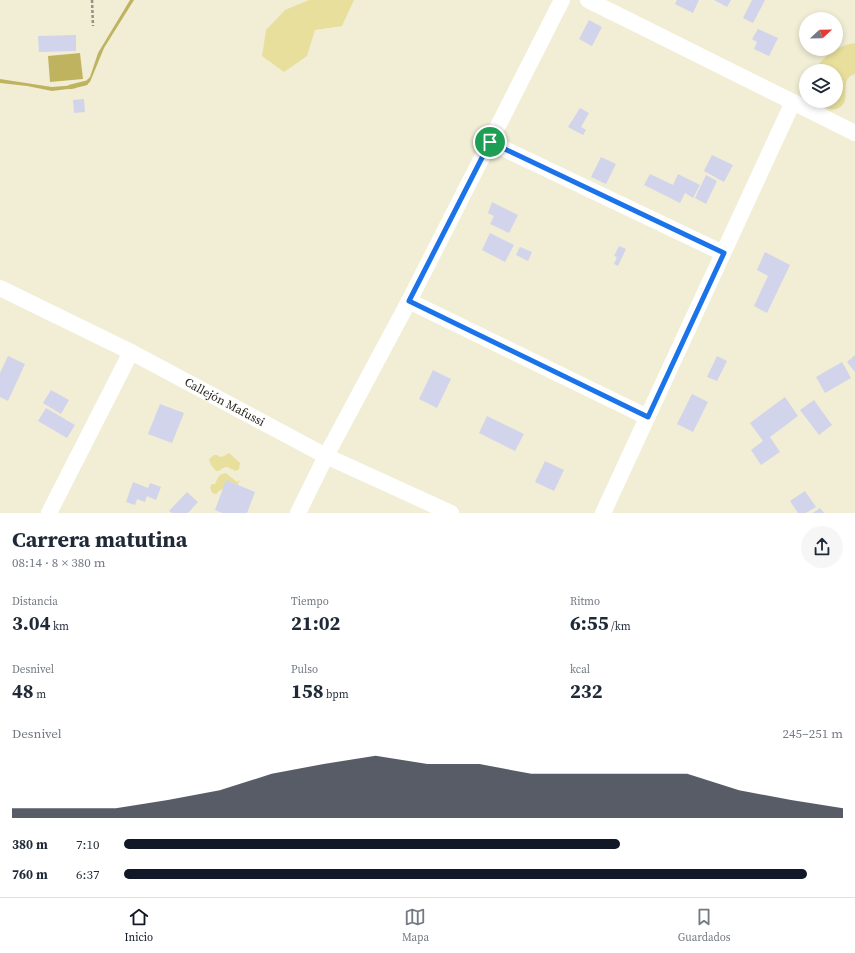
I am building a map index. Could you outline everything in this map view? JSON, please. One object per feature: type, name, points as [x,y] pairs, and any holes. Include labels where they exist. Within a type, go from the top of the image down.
[{"type":"street","points":[[298,513],[326,456],[409,301],[562,0]]},
{"type":"street","points":[[588,0],[855,133]]},
{"type":"street","points":[[603,513],[793,102]]},
{"type":"street","points":[[490,142],[724,253]]},
{"type":"street","name":"Callejón Mafussi","points":[[0,288],[131,352],[326,456],[451,513]]},
{"type":"street","points":[[409,301],[648,417]]},
{"type":"street","points":[[49,513],[131,352]]},
{"type":"path","points":[[92,0],[93,26]]},
{"type":"shaded area","points":[[130,0],[134,0],[104,48],[90,82],[81,86],[90,77],[98,53]]},
{"type":"shaded area","points":[[309,0],[354,0],[342,26],[315,30],[307,56],[284,72],[262,56],[266,30],[285,10]]},
{"type":"shaded area","points":[[855,43],[855,74],[848,78],[843,105],[843,64],[819,64],[827,56],[843,56],[843,46]]},
{"type":"shaded area","points":[[80,53],[83,79],[50,82],[48,56]]},
{"type":"shaded area","points":[[0,79],[52,87],[76,85],[76,88],[52,91],[0,83]]},
{"type":"shaded area","points":[[229,453],[240,463],[239,469],[236,471],[226,467],[216,471],[211,465],[209,459],[214,455],[220,457]]},
{"type":"shaded area","points":[[226,473],[237,482],[240,480],[236,488],[225,488],[216,494],[212,493],[210,487],[212,484],[215,484],[220,476]]},
{"type":"building","points":[[677,0],[699,0],[693,13],[675,4]]},
{"type":"building","points":[[714,0],[731,0],[727,7]]},
{"type":"building","points":[[752,0],[765,0],[753,23],[743,18]]},
{"type":"building","points":[[589,20],[602,27],[592,46],[579,39]]},
{"type":"building","points":[[758,29],[778,38],[769,56],[754,49],[757,42],[752,39]]},
{"type":"building","points":[[76,35],[76,51],[39,52],[38,36]]},
{"type":"building","points":[[84,99],[85,112],[74,113],[73,100]]},
{"type":"building","points":[[580,108],[589,113],[581,127],[586,130],[583,135],[568,127]]},
{"type":"building","points":[[712,155],[733,165],[724,182],[704,171]]},
{"type":"building","points":[[601,157],[616,164],[606,184],[591,177]]},
{"type":"building","points":[[650,174],[673,185],[678,174],[700,185],[693,198],[685,193],[680,203],[644,185]]},
{"type":"building","points":[[706,175],[717,181],[706,204],[695,198]]},
{"type":"building","points":[[492,202],[518,215],[509,233],[490,224],[494,216],[488,213]]},
{"type":"building","points":[[490,233],[514,245],[505,262],[482,250]]},
{"type":"building","points":[[619,246],[626,249],[618,266],[614,264],[617,257],[614,256]]},
{"type":"building","points":[[520,247],[532,252],[528,261],[516,255]]},
{"type":"building","points":[[765,252],[790,265],[767,313],[754,306],[768,276],[757,270]]},
{"type":"building","points":[[855,355],[855,372],[847,362]]},
{"type":"building","points":[[8,356],[25,364],[8,401],[0,397],[0,373]]},
{"type":"building","points":[[717,356],[727,361],[717,381],[707,377]]},
{"type":"building","points":[[842,362],[851,378],[825,393],[816,377]]},
{"type":"building","points":[[433,370],[451,379],[437,408],[419,399]]},
{"type":"building","points":[[51,390],[69,400],[61,414],[43,403]]},
{"type":"building","points":[[692,394],[708,402],[693,432],[677,424]]},
{"type":"building","points":[[785,397],[798,416],[770,437],[780,452],[761,465],[751,450],[763,441],[750,423]]},
{"type":"building","points":[[814,400],[832,425],[819,435],[800,410]]},
{"type":"building","points":[[160,404],[184,413],[172,443],[148,434]]},
{"type":"building","points":[[46,408],[75,425],[67,438],[38,421]]},
{"type":"building","points":[[487,416],[524,434],[515,451],[479,433]]},
{"type":"building","points":[[545,461],[564,470],[554,491],[535,482]]},
{"type":"building","points":[[226,480],[255,492],[247,513],[222,513],[215,510]]},
{"type":"building","points":[[133,482],[148,488],[150,483],[161,487],[156,500],[147,496],[145,502],[137,499],[135,505],[126,502]]},
{"type":"building","points":[[805,491],[816,507],[806,513],[798,513],[790,501]]},
{"type":"building","points":[[187,492],[198,502],[188,513],[172,513],[169,511]]},
{"type":"building","points":[[820,508],[824,513],[813,513]]},
{"type":"waterway","points":[[70,87],[86,83]]},
{"type":"route","points":[[490,142],[724,253],[648,417],[409,301],[490,142]]}]
